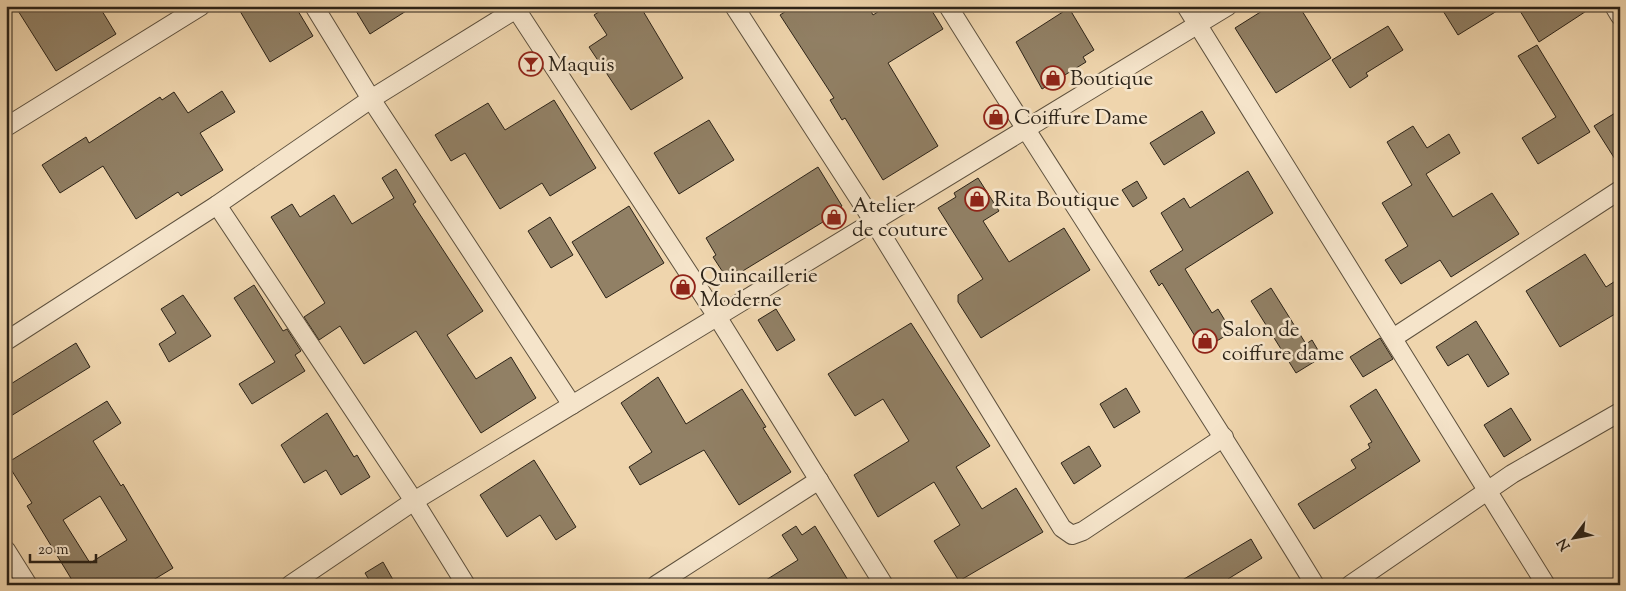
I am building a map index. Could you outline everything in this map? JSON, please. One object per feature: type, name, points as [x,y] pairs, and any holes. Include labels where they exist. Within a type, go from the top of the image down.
[{"type":"street","points":[[6,127],[201,6]]},
{"type":"street","points":[[314,6],[371,99],[572,405]]},
{"type":"street","points":[[734,6],[874,222],[1062,528],[1072,535],[1083,532],[1224,437]]},
{"type":"street","points":[[948,6],[1025,130],[1224,437],[1315,585]]},
{"type":"street","points":[[1186,6],[1546,585]]},
{"type":"street","points":[[290,585],[414,501],[718,318],[1228,6]]},
{"type":"street","points":[[1614,6],[1620,16]]},
{"type":"street","points":[[6,340],[216,205],[371,99],[518,8],[718,318],[884,585]]},
{"type":"street","points":[[1393,338],[1620,190]]},
{"type":"street","points":[[216,205],[414,501],[466,585]]},
{"type":"street","points":[[1350,585],[1487,490],[1620,412]]},
{"type":"street","points":[[656,585],[818,480]]},
{"type":"street","points":[[8,556],[28,585]]},
{"type":"building","points":[[15,6],[99,6],[116,34],[56,71]]},
{"type":"building","points":[[237,6],[295,6],[313,36],[270,62]]},
{"type":"building","points":[[353,6],[414,6],[370,34]]},
{"type":"building","points":[[608,6],[640,6],[683,78],[631,110],[589,47],[607,35],[594,15]]},
{"type":"building","points":[[794,6],[868,6],[873,15],[887,6],[929,6],[943,29],[888,63],[938,146],[883,180],[845,118],[842,120],[830,100],[834,98],[780,15]]},
{"type":"building","points":[[1270,6],[1299,6],[1331,58],[1276,93],[1235,28]]},
{"type":"building","points":[[1440,6],[1505,6],[1458,35]]},
{"type":"building","points":[[1517,6],[1594,6],[1539,42]]},
{"type":"building","points":[[1069,8],[1094,50],[1083,57],[1086,62],[1042,89],[1016,42]]},
{"type":"building","points":[[1388,26],[1403,50],[1366,73],[1368,76],[1350,88],[1332,60]]},
{"type":"building","points":[[1537,45],[1590,132],[1538,164],[1522,138],[1556,117],[1518,56]]},
{"type":"building","points":[[222,91],[235,112],[200,133],[223,170],[181,196],[178,192],[136,219],[103,166],[60,193],[42,165],[86,137],[89,143],[160,97],[162,100],[174,92],[188,113]]},
{"type":"building","points":[[554,100],[596,168],[550,196],[542,183],[500,209],[465,153],[451,161],[435,135],[488,103],[505,130]]},
{"type":"building","points":[[1620,110],[1620,167],[1594,126]]},
{"type":"building","points":[[1202,111],[1215,133],[1164,165],[1150,143]]},
{"type":"building","points":[[709,120],[734,160],[679,194],[654,153]]},
{"type":"building","points":[[1413,126],[1427,148],[1449,134],[1460,153],[1426,174],[1453,217],[1492,193],[1519,234],[1451,277],[1440,260],[1401,284],[1385,260],[1408,246],[1382,203],[1412,185],[1387,142]]},
{"type":"building","points":[[818,167],[842,206],[834,211],[836,214],[728,280],[713,257],[716,255],[706,238]]},
{"type":"building","points":[[396,169],[416,202],[413,204],[483,311],[447,335],[476,379],[511,357],[536,398],[481,433],[416,331],[364,364],[340,326],[319,340],[304,317],[325,303],[271,217],[292,204],[300,217],[334,195],[352,224],[394,198],[382,178]]},
{"type":"building","points":[[1248,171],[1273,213],[1185,269],[1212,313],[1218,309],[1232,332],[1203,349],[1162,283],[1159,286],[1150,271],[1183,250],[1161,213],[1184,198],[1190,208]]},
{"type":"building","points":[[978,178],[999,211],[983,221],[1009,262],[1064,228],[1090,270],[981,338],[958,302],[958,295],[983,279],[938,208],[956,197],[954,193]]},
{"type":"building","points":[[1137,181],[1147,198],[1133,207],[1122,190]]},
{"type":"building","points":[[629,206],[664,263],[606,298],[572,242]]},
{"type":"building","points":[[550,217],[573,255],[551,268],[528,231]]},
{"type":"building","points":[[1585,254],[1606,287],[1620,278],[1620,311],[1560,347],[1526,291]]},
{"type":"building","points":[[254,285],[283,331],[287,329],[301,351],[295,355],[305,371],[252,404],[239,384],[275,362],[234,298]]},
{"type":"building","points":[[1271,288],[1306,344],[1312,340],[1322,357],[1296,373],[1251,301]]},
{"type":"building","points":[[183,295],[211,336],[169,362],[159,344],[176,333],[161,309]]},
{"type":"building","points":[[776,309],[795,340],[777,351],[758,320]]},
{"type":"building","points":[[1476,321],[1509,374],[1488,387],[1468,354],[1448,366],[1436,347]]},
{"type":"building","points":[[911,323],[990,446],[956,467],[982,509],[1016,488],[1043,532],[959,581],[934,541],[960,525],[934,482],[878,517],[854,475],[909,441],[883,399],[855,416],[828,374]]},
{"type":"building","points":[[1380,338],[1393,359],[1363,377],[1350,357]]},
{"type":"building","points":[[76,343],[90,367],[6,419],[6,387]]},
{"type":"building","points":[[658,377],[686,424],[742,389],[766,427],[763,428],[791,472],[739,505],[704,450],[640,485],[629,467],[652,452],[621,403]]},
{"type":"building","points":[[1126,388],[1140,412],[1114,428],[1100,404]]},
{"type":"building","points":[[1376,389],[1420,461],[1314,529],[1298,504],[1356,468],[1351,460],[1370,448],[1368,444],[1372,442],[1350,406]]},
{"type":"building","points":[[107,401],[121,423],[93,441],[121,486],[123,484],[173,568],[145,585],[75,585],[27,506],[32,503],[7,463]],"holes":[[[100,496],[127,540],[90,563],[63,520]]]},
{"type":"building","points":[[1511,408],[1531,440],[1504,457],[1484,425]]},
{"type":"building","points":[[327,413],[354,457],[357,455],[370,477],[341,495],[326,470],[304,483],[281,445]]},
{"type":"building","points":[[1089,446],[1101,466],[1074,484],[1061,463]]},
{"type":"building","points":[[534,460],[576,527],[556,540],[540,515],[507,537],[480,495]]},
{"type":"building","points":[[796,526],[802,535],[815,526],[851,585],[758,585],[798,560],[782,535]]},
{"type":"building","points":[[1251,539],[1262,558],[1228,579],[1232,585],[1174,585]]},
{"type":"building","points":[[383,562],[396,585],[372,585],[365,573]]},
{"type":"place","name":"Maquis","points":[[531,64]]},
{"type":"place","name":"Boutique","points":[[1053,78]]},
{"type":"place","name":"Coiffure Dame","points":[[996,117]]},
{"type":"place","name":"Rita Boutique","points":[[977,199]]},
{"type":"place","name":"Atelier de couture","points":[[834,217]]},
{"type":"place","name":"Quincaillerie Moderne","points":[[683,287]]},
{"type":"place","name":"Salon de coiffure dame","points":[[1205,341]]}]
